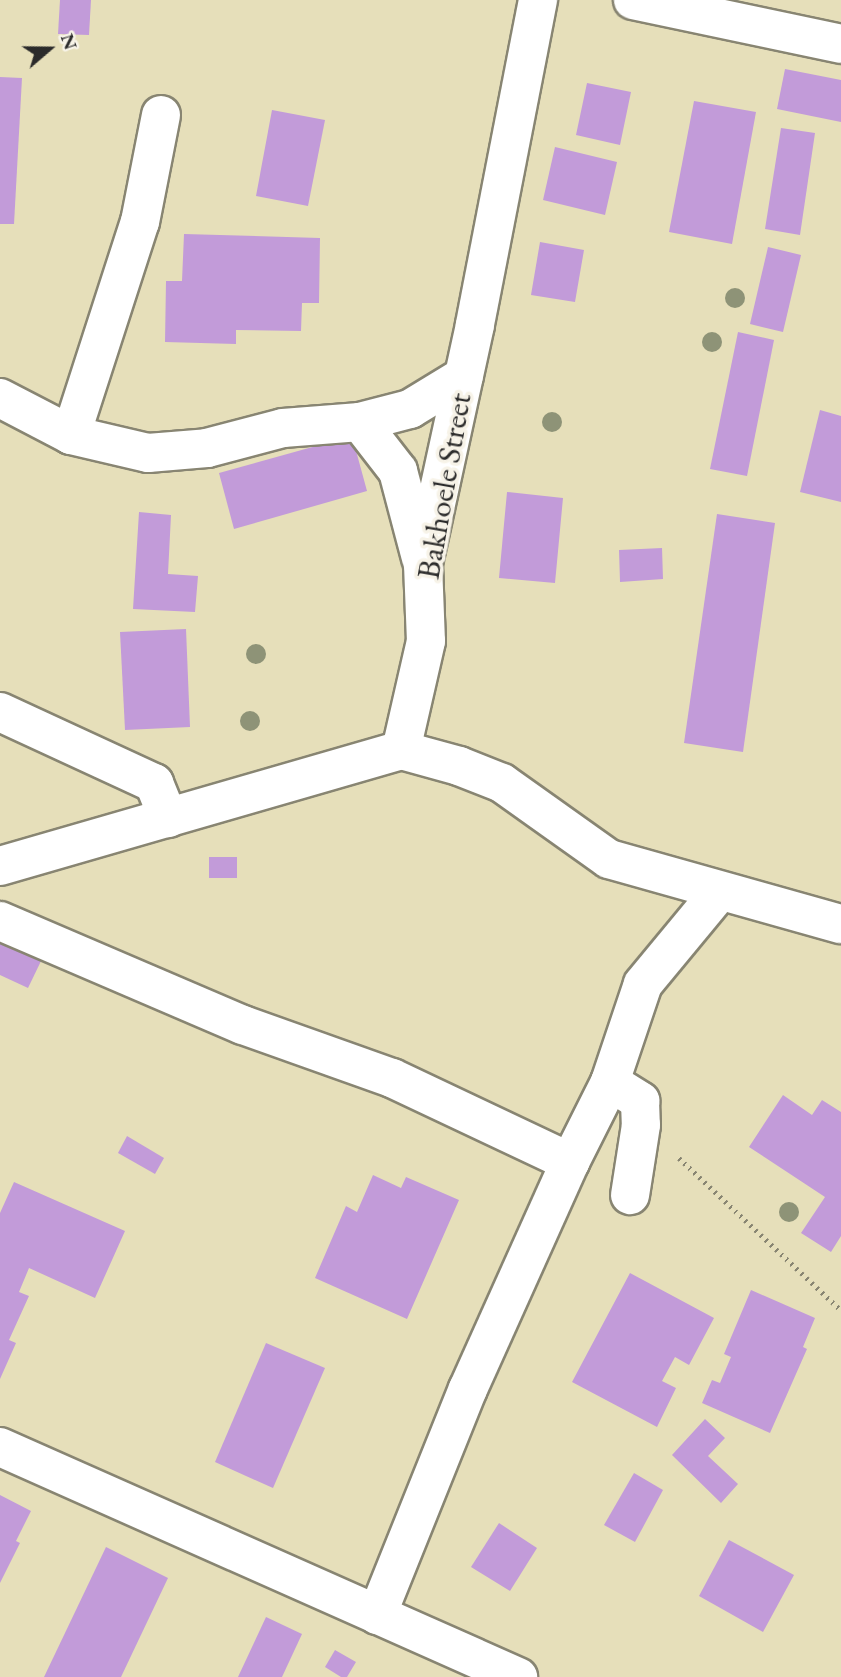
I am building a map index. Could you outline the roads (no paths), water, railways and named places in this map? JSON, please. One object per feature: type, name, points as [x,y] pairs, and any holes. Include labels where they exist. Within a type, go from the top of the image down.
[{"type":"street","name":"Bakhoele Street","points":[[401,750],[426,642],[423,564],[464,376],[538,0]]},
{"type":"street","points":[[633,0],[841,44]]},
{"type":"street","points":[[71,435],[140,222],[161,115]]},
{"type":"street","points":[[0,398],[71,435],[148,453],[206,448],[283,428],[359,422],[410,409],[464,376]]},
{"type":"street","points":[[359,422],[398,471],[423,564]]},
{"type":"street","points":[[0,712],[154,783],[168,818]]},
{"type":"street","points":[[0,866],[401,750],[459,766],[502,783],[609,859],[719,892],[841,923]]},
{"type":"street","points":[[377,1615],[468,1389],[570,1162],[610,1082],[643,984],[719,892]]},
{"type":"street","points":[[0,921],[243,1025],[392,1078],[570,1162]]},
{"type":"street","points":[[610,1082],[640,1101],[641,1125],[630,1195]]},
{"type":"street","points":[[0,1447],[518,1677]]}]
